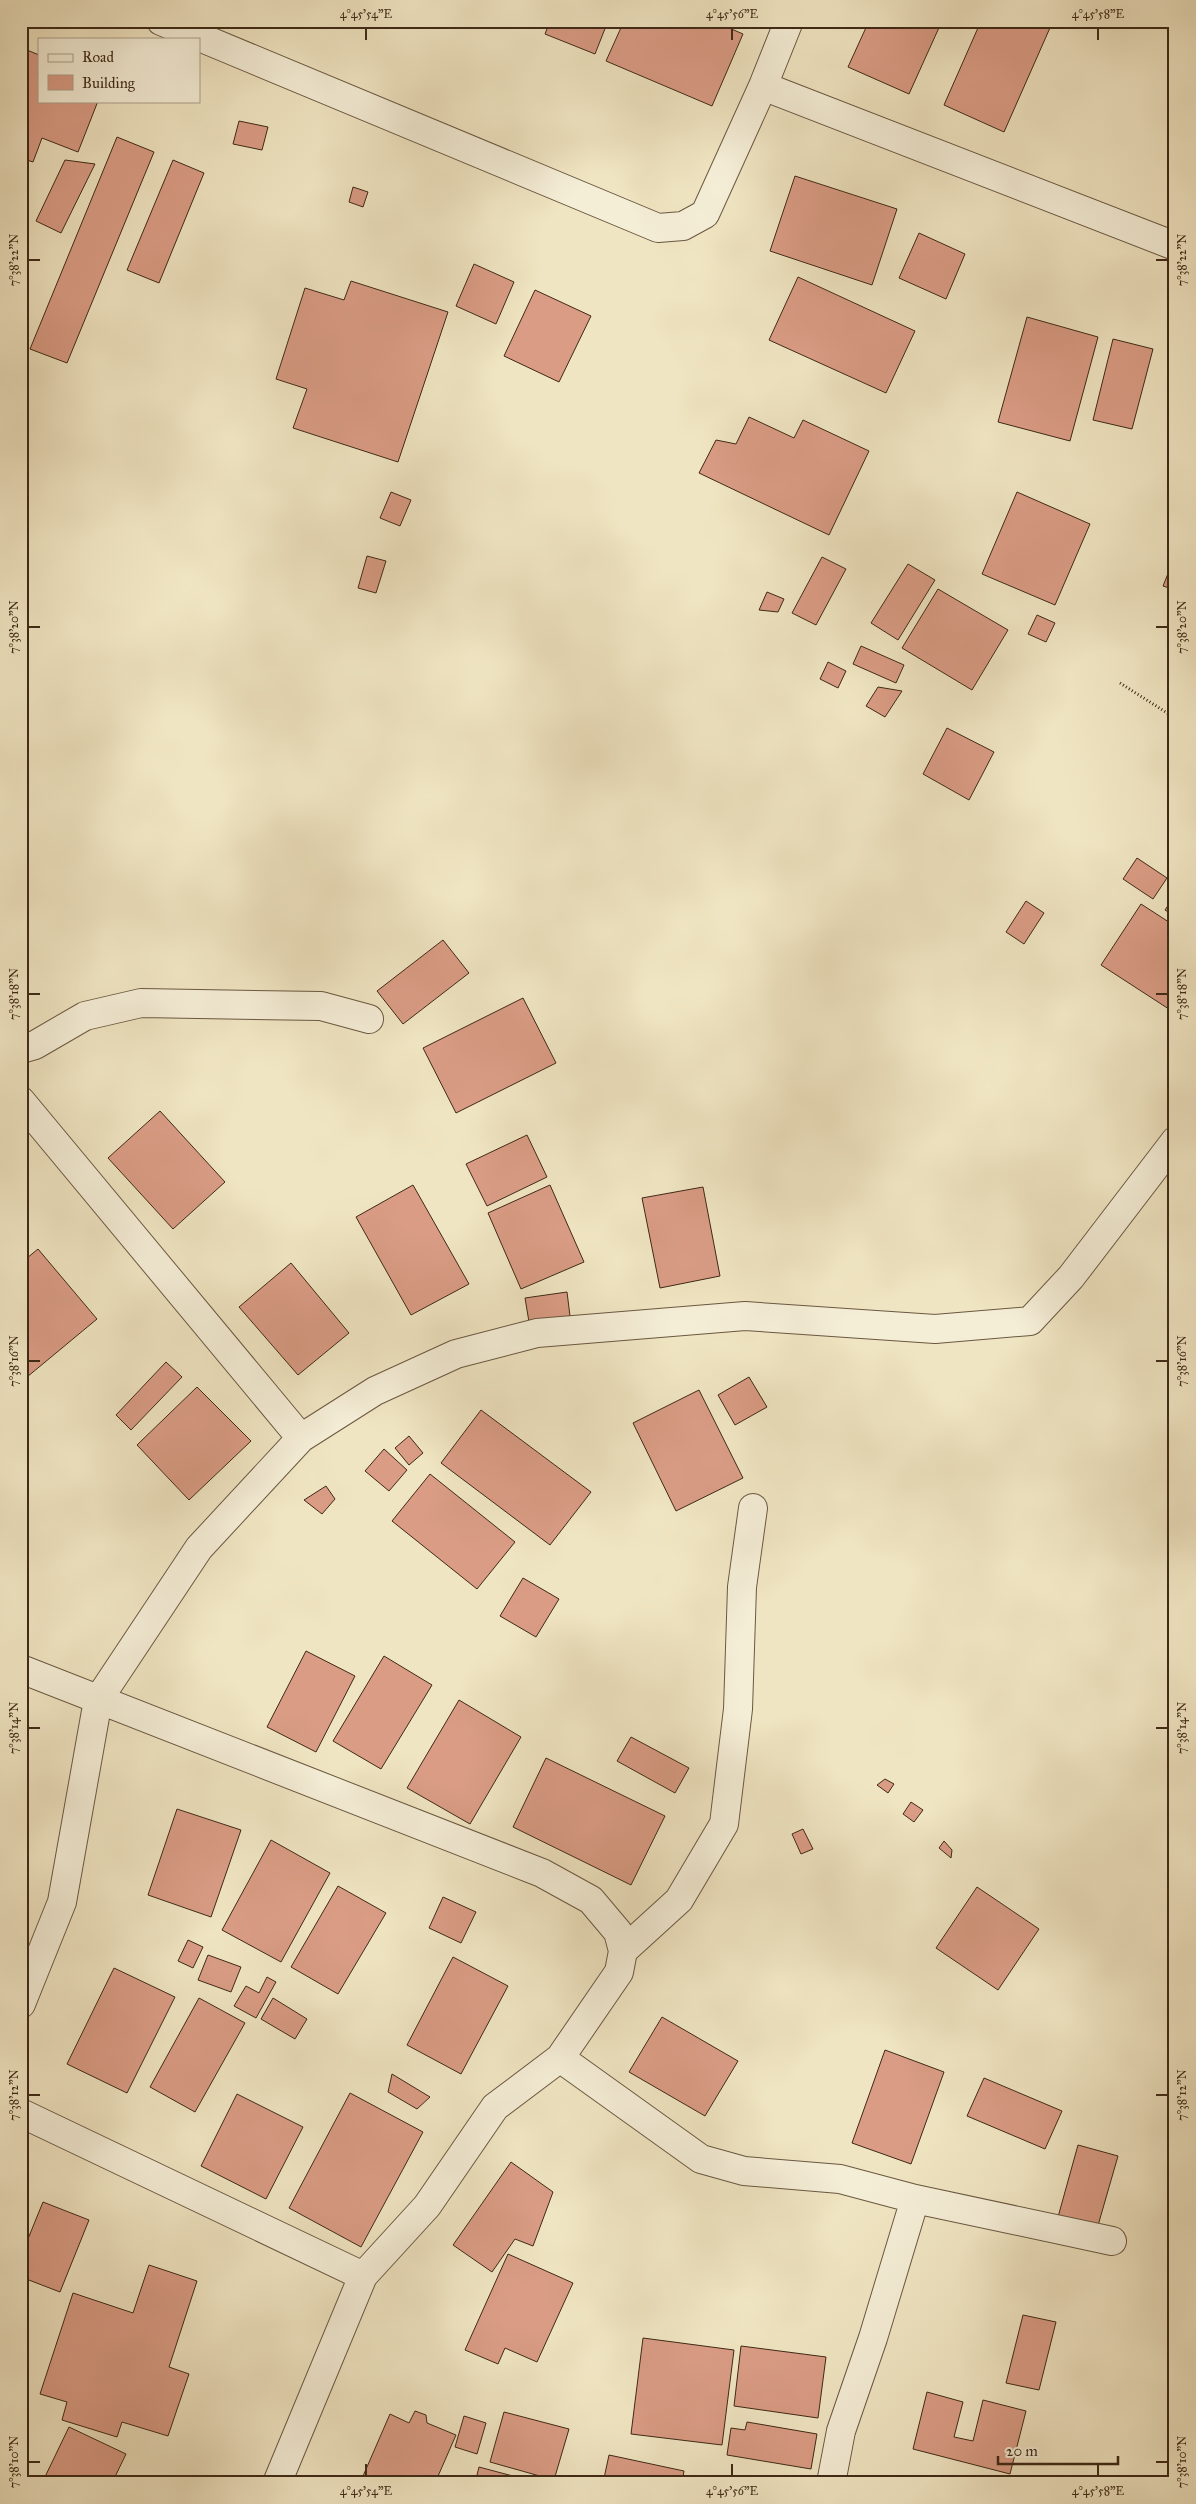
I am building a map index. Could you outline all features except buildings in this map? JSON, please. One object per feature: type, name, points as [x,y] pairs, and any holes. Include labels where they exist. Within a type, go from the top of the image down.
[{"type":"street","points":[[162,21],[217,32],[658,228],[683,226],[705,214],[763,86],[789,21]]},
{"type":"street","points":[[763,86],[1175,246]]},
{"type":"street","points":[[21,1049],[35,1045],[85,1016],[141,1003],[321,1006],[369,1019]]},
{"type":"street","points":[[21,1101],[301,1438]]},
{"type":"street","points":[[21,2004],[62,1902],[98,1700],[199,1548],[301,1438],[375,1391],[456,1354],[537,1332],[745,1316],[934,1329],[1030,1321],[1071,1277],[1175,1141]]},
{"type":"street","points":[[623,1951],[679,1900],[724,1824],[738,1709],[742,1587],[753,1508]]},
{"type":"street","points":[[21,1669],[542,1873],[591,1900],[618,1932],[623,1951],[619,1972],[560,2058],[495,2107],[426,2206],[363,2276],[277,2483]]},
{"type":"street","points":[[560,2058],[701,2159],[744,2171],[840,2179],[915,2199],[1112,2241]]},
{"type":"street","points":[[21,2113],[363,2276]]},
{"type":"street","points":[[831,2483],[841,2431],[873,2338],[915,2199]]},
{"type":"path","points":[[1120,683],[1175,718]]}]
